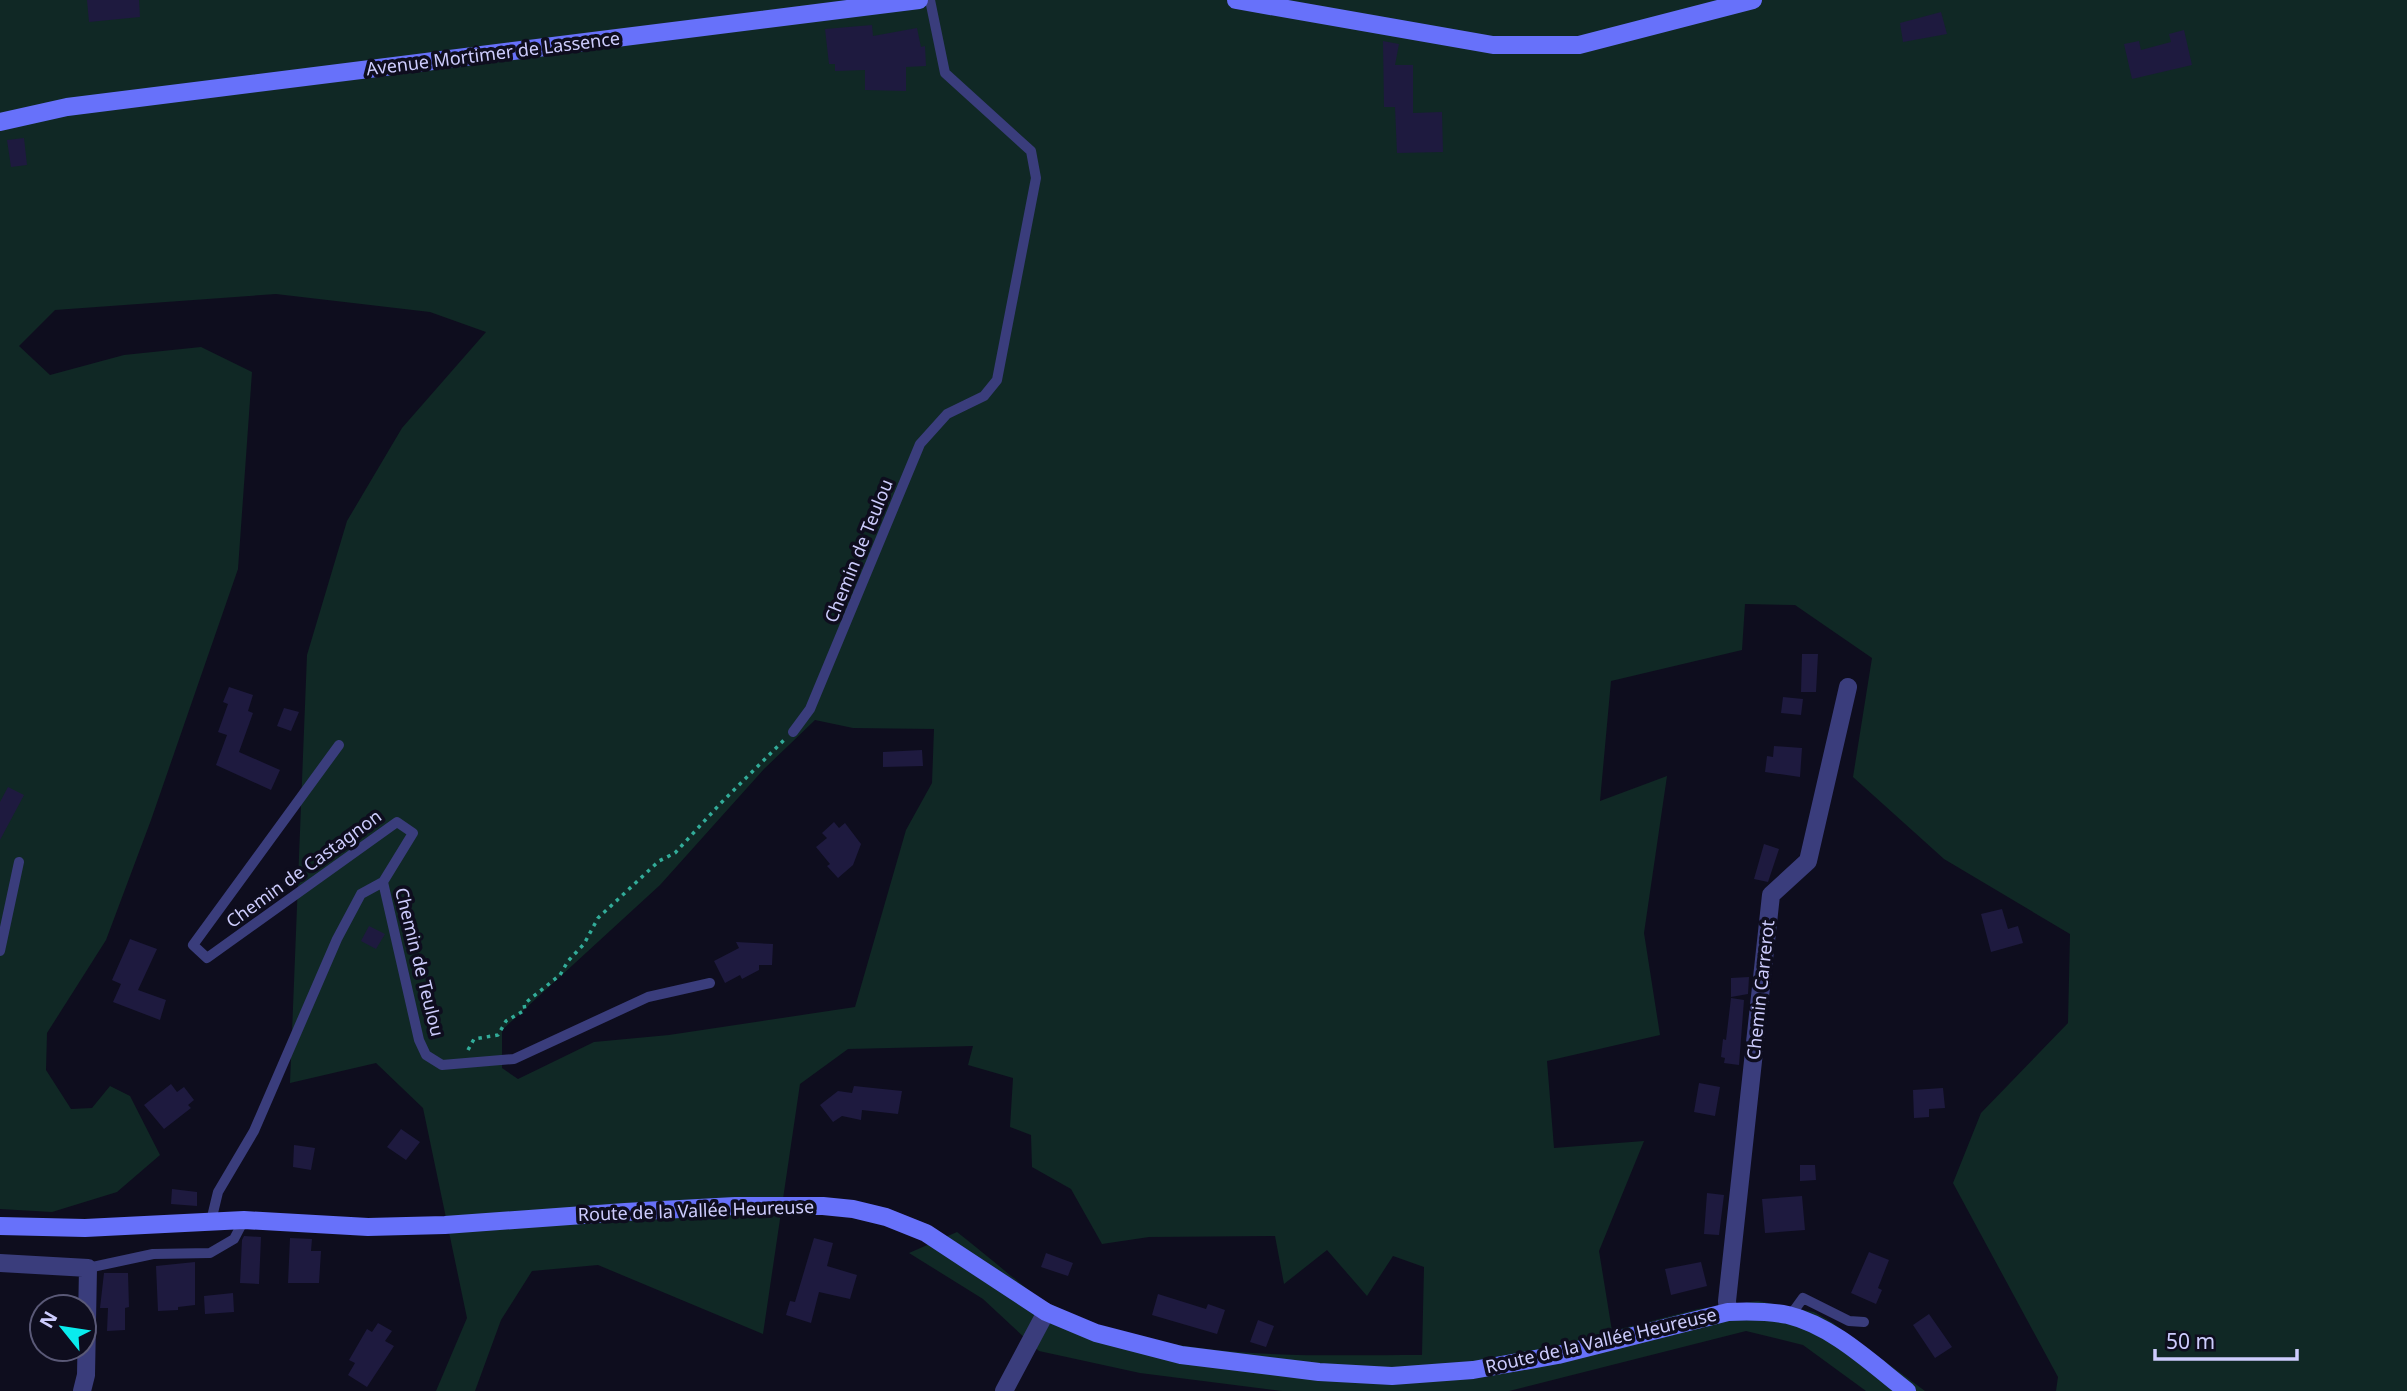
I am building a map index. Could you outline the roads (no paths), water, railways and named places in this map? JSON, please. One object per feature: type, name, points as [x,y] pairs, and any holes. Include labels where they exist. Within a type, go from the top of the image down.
[{"type":"street","name":"Avenue Mortimer de Lassence","points":[[0,122],[66,107],[919,0]]},
{"type":"street","points":[[1236,0],[1493,45],[1579,45],[1754,0]]},
{"type":"street","name":"Chemin Carrerot","points":[[1728,1312],[1727,1301],[1771,895],[1808,861],[1848,687]]},
{"type":"street","name":"Route de la Vallée Heureuse","points":[[0,1226],[85,1228],[244,1220],[368,1227],[444,1225],[735,1206],[823,1206],[853,1209],[886,1217],[926,1233],[1046,1312],[1096,1333],[1181,1355],[1319,1372],[1392,1376],[1473,1370],[1558,1355],[1728,1312],[1757,1311],[1790,1316],[1827,1332],[1907,1391]]},
{"type":"street","points":[[0,1263],[88,1268],[86,1375],[82,1391]]},
{"type":"street","points":[[1004,1391],[1046,1312]]},
{"type":"lane","name":"Chemin de Teulou","points":[[793,732],[810,709],[920,444],[947,414],[984,396],[997,380],[1036,178],[1031,151],[945,73],[930,0]]},
{"type":"lane","name":"Chemin de Castagnon","points":[[211,1221],[218,1192],[254,1131],[337,939],[361,894],[383,882],[413,833],[397,822],[206,958],[193,945],[338,745]]},
{"type":"lane","points":[[0,951],[19,862]]},
{"type":"lane","name":"Chemin de Teulou","points":[[383,882],[419,1040],[426,1055],[443,1065],[514,1059],[648,997],[710,984]]},
{"type":"lane","points":[[88,1268],[153,1254],[210,1253],[234,1240],[244,1220]]},
{"type":"lane","points":[[1790,1316],[1803,1298],[1849,1321],[1864,1322]]}]
